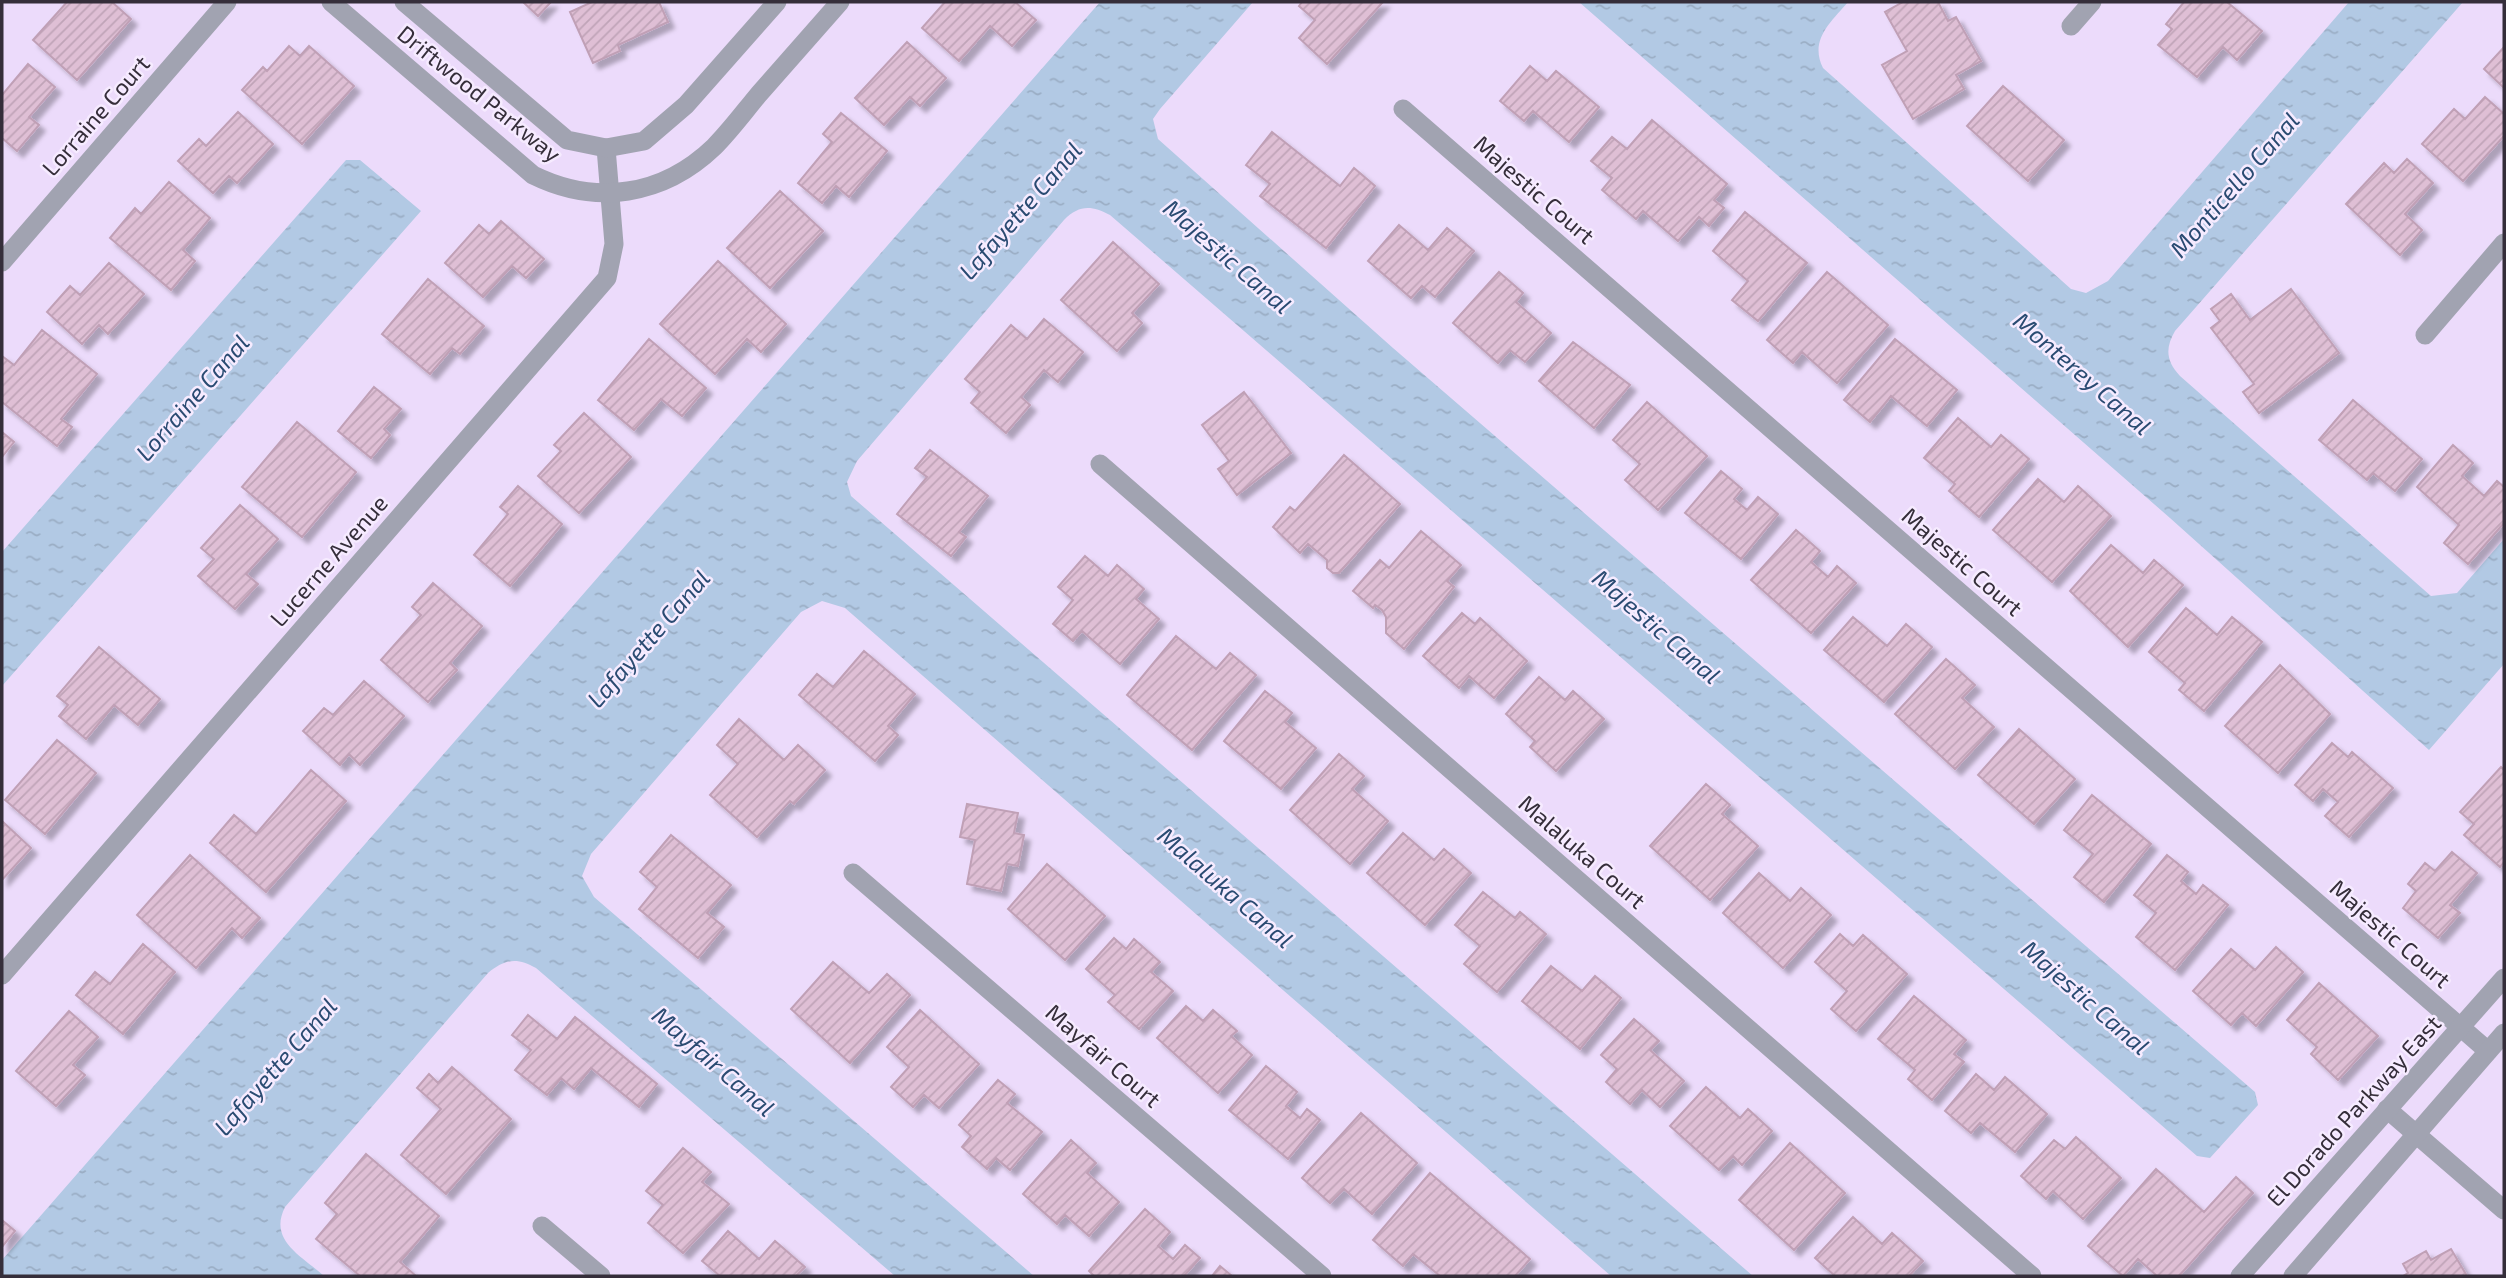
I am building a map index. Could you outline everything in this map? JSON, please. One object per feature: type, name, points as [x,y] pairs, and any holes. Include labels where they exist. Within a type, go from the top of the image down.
[{"type":"street","name":"Lorraine Court","points":[[2,262],[227,2]]},
{"type":"street","name":"Driftwood Parkway","points":[[331,2],[533,175],[560,188],[610,195]]},
{"type":"street","name":"Driftwood Parkway","points":[[404,2],[567,140],[606,148]]},
{"type":"street","points":[[606,148],[644,141],[686,105],[777,2]]},
{"type":"street","points":[[610,195],[652,186],[685,170],[714,147],[840,2]]},
{"type":"street","points":[[2071,26],[2092,2]]},
{"type":"street","name":"Majestic Court","points":[[1403,109],[2488,1051]]},
{"type":"street","name":"Lucerne Avenue","points":[[2,975],[586,306],[607,278],[614,244],[606,148]]},
{"type":"street","points":[[2425,335],[2504,243]]},
{"type":"street","name":"Malaluka Court","points":[[1100,464],[2032,1276]]},
{"type":"street","name":"Mayfair Court","points":[[853,873],[1322,1276]]},
{"type":"street","name":"El Dorado Parkway East","points":[[2240,1276],[2504,978]]},
{"type":"street","points":[[2293,1276],[2504,1033]]},
{"type":"street","points":[[2387,1109],[2504,1210]]},
{"type":"street","points":[[542,1226],[601,1276]]},
{"type":"water","points":[[1100,2],[1253,2],[1153,119],[1158,139],[1393,348],[2255,1092],[2258,1105],[2210,1158],[2197,1156],[1110,215],[1097,209],[1086,208],[1075,211],[1064,220],[857,461],[847,482],[851,496],[1753,1276],[1611,1276],[845,608],[822,601],[801,612],[591,854],[582,876],[594,897],[1034,1276],[895,1276],[536,968],[523,962],[511,961],[488,973],[285,1207],[281,1219],[284,1238],[290,1247],[324,1276],[2,1276],[2,1260]]},
{"type":"water","points":[[1579,2],[1848,2],[1829,24],[1820,40],[1819,58],[1823,68],[2071,289],[2086,293],[2108,281],[2349,2],[2463,2],[2175,331],[2168,349],[2172,365],[2180,376],[2431,596],[2457,593],[2504,539],[2504,664],[2429,750],[2170,518]]},
{"type":"water","name":"Lorraine Canal","points":[[346,160],[360,160],[421,211],[2,686],[2,552]]},
{"type":"building","points":[[67,2],[112,2],[131,19],[77,80],[33,40]]},
{"type":"building","points":[[523,2],[551,2],[538,16]]},
{"type":"building","points":[[592,2],[659,2],[668,22],[618,45],[620,51],[593,63],[570,12]]},
{"type":"building","points":[[945,2],[1015,2],[1036,20],[1012,46],[990,26],[959,61],[922,28]]},
{"type":"building","points":[[1302,2],[1383,2],[1327,64],[1299,38],[1315,20],[1299,6]]},
{"type":"building","points":[[1903,2],[1938,2],[1948,21],[1956,17],[1981,61],[1956,75],[1964,89],[1913,119],[1882,65],[1907,51],[1885,12]]},
{"type":"building","points":[[2184,2],[2227,2],[2262,31],[2237,60],[2223,47],[2197,77],[2158,45],[2172,29],[2166,24]]},
{"type":"building","points":[[907,42],[946,78],[920,106],[910,97],[884,125],[855,98]]},
{"type":"building","points":[[289,46],[300,56],[309,46],[354,86],[302,144],[242,90],[263,67],[267,71]]},
{"type":"building","points":[[2504,47],[2504,88],[2484,69]]},
{"type":"building","points":[[28,64],[55,87],[29,117],[39,125],[17,151],[2,138],[2,95]]},
{"type":"building","points":[[1530,66],[1547,81],[1556,71],[1599,107],[1569,142],[1533,111],[1524,121],[1500,101]]},
{"type":"building","points":[[2003,86],[2064,140],[2028,181],[1967,126]]},
{"type":"building","points":[[2485,97],[2504,114],[2504,136],[2463,181],[2422,144],[2454,109],[2465,119]]},
{"type":"building","points":[[238,112],[273,144],[237,183],[229,176],[213,193],[178,161],[199,139],[206,146]]},
{"type":"building","points":[[841,113],[887,151],[849,197],[836,186],[822,203],[798,183],[832,142],[823,134]]},
{"type":"building","points":[[1652,120],[1727,184],[1714,200],[1724,208],[1709,226],[1699,217],[1678,241],[1643,211],[1636,219],[1602,190],[1612,178],[1591,161],[1612,137],[1627,149]]},
{"type":"building","points":[[1272,132],[1340,186],[1354,168],[1375,186],[1326,248],[1260,196],[1270,184],[1246,165]]},
{"type":"building","points":[[2407,159],[2433,183],[2405,214],[2422,230],[2400,255],[2346,204],[2384,163],[2394,173]]},
{"type":"building","points":[[169,182],[210,218],[183,250],[195,261],[171,290],[110,238],[135,208],[141,214]]},
{"type":"building","points":[[780,191],[823,231],[770,288],[727,248]]},
{"type":"building","points":[[1745,212],[1807,263],[1758,321],[1732,300],[1748,281],[1713,251]]},
{"type":"building","points":[[501,221],[544,259],[526,278],[512,266],[483,297],[445,263],[479,225],[489,234]]},
{"type":"building","points":[[1399,225],[1428,250],[1447,228],[1474,251],[1435,297],[1422,286],[1411,298],[1368,261]]},
{"type":"building","points":[[1113,242],[1159,284],[1132,313],[1142,323],[1117,351],[1061,300]]},
{"type":"building","points":[[718,261],[786,324],[761,352],[747,339],[715,374],[660,324]]},
{"type":"building","points":[[109,263],[144,294],[108,334],[99,325],[82,344],[47,312],[70,286],[80,295]]},
{"type":"building","points":[[1499,272],[1523,293],[1516,302],[1551,333],[1525,362],[1510,350],[1498,363],[1453,323]]},
{"type":"building","points":[[1827,272],[1888,325],[1837,383],[1802,352],[1793,363],[1767,340]]},
{"type":"building","points":[[428,279],[484,326],[460,354],[452,348],[430,374],[382,334]]},
{"type":"building","points":[[2291,289],[2339,353],[2259,413],[2243,392],[2254,384],[2211,328],[2220,321],[2211,309],[2231,294],[2250,320]]},
{"type":"building","points":[[1044,319],[1083,352],[1058,382],[1044,370],[1021,397],[1030,405],[1006,433],[971,403],[980,392],[965,379],[1011,325],[1027,339]]},
{"type":"building","points":[[42,330],[97,374],[61,419],[72,427],[57,446],[2,402],[2,356],[14,365]]},
{"type":"building","points":[[649,339],[706,388],[682,416],[661,399],[634,430],[598,400]]},
{"type":"building","points":[[1895,339],[1957,390],[1927,426],[1891,396],[1870,422],[1844,400]]},
{"type":"building","points":[[1573,342],[1630,385],[1594,428],[1539,381]]},
{"type":"building","points":[[374,387],[401,409],[384,429],[390,435],[371,458],[338,431]]},
{"type":"building","points":[[1244,392],[1291,453],[1237,495],[1218,469],[1229,461],[1202,425]]},
{"type":"building","points":[[2353,400],[2422,459],[2395,491],[2373,473],[2367,480],[2319,440]]},
{"type":"building","points":[[1647,402],[1707,456],[1658,510],[1625,480],[1640,464],[1613,440]]},
{"type":"building","points":[[584,413],[631,457],[579,513],[538,476],[561,451],[554,445]]},
{"type":"building","points":[[1958,418],[1991,447],[2001,435],[2029,459],[1979,517],[1949,491],[1955,484],[1924,458]]},
{"type":"building","points":[[297,422],[356,472],[302,537],[242,487]]},
{"type":"building","points":[[2,432],[14,442],[2,457]]},
{"type":"building","points":[[2453,445],[2473,463],[2462,476],[2484,496],[2497,481],[2504,487],[2504,523],[2468,564],[2444,543],[2459,525],[2417,487]]},
{"type":"building","points":[[930,450],[988,496],[959,532],[966,537],[951,556],[897,514],[927,477],[915,468]]},
{"type":"building","points":[[1344,455],[1400,504],[1339,573],[1333,573],[1327,568],[1327,560],[1308,544],[1300,553],[1273,527],[1290,507],[1295,511]]},
{"type":"building","points":[[1721,471],[1742,489],[1734,499],[1747,510],[1758,497],[1778,514],[1741,559],[1685,513]]},
{"type":"building","points":[[2038,479],[2064,502],[2078,486],[2111,516],[2052,582],[1993,530]]},
{"type":"building","points":[[518,486],[562,524],[510,586],[474,555],[508,514],[500,507]]},
{"type":"building","points":[[240,505],[278,539],[246,574],[258,584],[235,609],[198,576],[214,559],[201,548]]},
{"type":"building","points":[[1796,530],[1820,551],[1811,562],[1828,577],[1837,566],[1856,583],[1811,633],[1751,580]]},
{"type":"building","points":[[1421,531],[1461,565],[1447,581],[1454,587],[1404,649],[1386,633],[1386,617],[1382,610],[1375,605],[1373,608],[1353,591],[1380,560],[1389,568]]},
{"type":"building","points":[[2111,545],[2143,573],[2154,560],[2183,585],[2128,647],[2070,591]]},
{"type":"building","points":[[1085,556],[1108,576],[1117,565],[1144,589],[1136,599],[1159,619],[1120,664],[1082,631],[1073,641],[1053,624],[1073,600],[1058,587]]},
{"type":"building","points":[[433,583],[482,626],[450,663],[457,670],[428,702],[381,660],[421,615],[412,607]]},
{"type":"building","points":[[2186,608],[2217,635],[2232,617],[2262,642],[2204,711],[2179,690],[2185,683],[2149,652]]},
{"type":"building","points":[[1462,613],[1475,624],[1480,618],[1527,661],[1494,698],[1469,676],[1459,688],[1423,656]]},
{"type":"building","points":[[1853,617],[1887,646],[1906,624],[1932,647],[1884,702],[1824,650]]},
{"type":"building","points":[[1176,636],[1216,669],[1230,653],[1256,675],[1192,750],[1127,695]]},
{"type":"building","points":[[99,647],[160,699],[138,725],[114,705],[86,739],[59,716],[68,705],[57,696]]},
{"type":"building","points":[[864,651],[915,694],[888,726],[898,735],[875,761],[799,695],[817,674],[833,687]]},
{"type":"building","points":[[1946,659],[1975,685],[1962,698],[1994,727],[1955,769],[1895,714]]},
{"type":"building","points":[[2280,665],[2330,714],[2278,773],[2225,726]]},
{"type":"building","points":[[1539,677],[1565,700],[1573,691],[1604,719],[1556,771],[1530,747],[1535,741],[1506,714]]},
{"type":"building","points":[[364,681],[404,716],[360,765],[349,754],[340,765],[303,731],[324,708],[333,715]]},
{"type":"building","points":[[1265,691],[1292,713],[1285,722],[1316,748],[1281,789],[1224,741]]},
{"type":"building","points":[[739,719],[784,760],[798,745],[825,770],[794,804],[790,801],[757,837],[710,795],[738,764],[717,745]]},
{"type":"building","points":[[2019,729],[2075,779],[2034,824],[1978,775]]},
{"type":"building","points":[[57,740],[96,773],[45,834],[5,800]]},
{"type":"building","points":[[2332,743],[2348,757],[2352,752],[2393,788],[2349,837],[2325,816],[2338,802],[2323,789],[2313,801],[2295,785]]},
{"type":"building","points":[[1339,754],[1364,776],[1352,789],[1388,821],[1350,864],[1290,810]]},
{"type":"building","points":[[2501,767],[2504,770],[2504,862],[2500,867],[2464,835],[2474,824],[2460,812]]},
{"type":"building","points":[[311,770],[346,801],[266,892],[210,843],[234,815],[256,834]]},
{"type":"building","points":[[1706,784],[1730,805],[1722,814],[1758,846],[1710,900],[1650,846]]},
{"type":"building","points":[[2092,795],[2151,844],[2104,902],[2074,877],[2093,854],[2064,830]]},
{"type":"building","points":[[967,804],[1018,813],[1014,833],[1024,835],[1018,866],[1007,864],[1001,891],[967,884],[975,840],[960,837]]},
{"type":"building","points":[[2,821],[31,848],[2,880]]},
{"type":"building","points":[[1403,833],[1434,860],[1444,849],[1471,873],[1425,925],[1367,873]]},
{"type":"building","points":[[671,835],[731,885],[707,913],[724,927],[698,958],[639,909],[657,887],[640,872]]},
{"type":"building","points":[[2452,852],[2477,873],[2450,905],[2460,913],[2438,938],[2403,908],[2416,891],[2408,884],[2425,863],[2435,871]]},
{"type":"building","points":[[190,855],[260,918],[242,938],[232,928],[196,968],[137,915]]},
{"type":"building","points":[[2167,855],[2188,872],[2181,881],[2196,894],[2203,885],[2228,905],[2175,970],[2136,937],[2156,913],[2134,895]]},
{"type":"building","points":[[1047,864],[1105,916],[1065,960],[1008,909]]},
{"type":"building","points":[[1759,873],[1790,901],[1801,888],[1831,915],[1783,968],[1723,913]]},
{"type":"building","points":[[1483,892],[1515,918],[1520,912],[1546,934],[1497,992],[1464,964],[1480,946],[1455,925]]},
{"type":"building","points":[[1840,934],[1853,946],[1863,935],[1907,974],[1856,1031],[1831,1009],[1847,991],[1815,962]]},
{"type":"building","points":[[1114,938],[1126,949],[1134,939],[1160,962],[1151,972],[1173,991],[1139,1029],[1108,1002],[1115,995],[1086,969]]},
{"type":"building","points":[[143,944],[175,972],[123,1034],[76,995],[95,972],[110,984]]},
{"type":"building","points":[[2276,947],[2303,972],[2256,1026],[2242,1013],[2231,1025],[2193,991],[2231,949],[2255,970]]},
{"type":"building","points":[[833,962],[869,993],[887,974],[910,995],[850,1063],[791,1009]]},
{"type":"building","points":[[1551,966],[1582,991],[1595,976],[1621,998],[1580,1049],[1522,1001]]},
{"type":"building","points":[[2319,983],[2378,1036],[2338,1080],[2311,1054],[2317,1047],[2287,1020]]},
{"type":"building","points":[[1914,996],[1966,1040],[1954,1054],[1964,1062],[1932,1100],[1908,1079],[1915,1070],[1878,1039]]},
{"type":"building","points":[[1186,1006],[1203,1021],[1213,1010],[1237,1031],[1231,1036],[1252,1055],[1218,1093],[1157,1038]]},
{"type":"building","points":[[920,1010],[979,1064],[939,1108],[924,1095],[913,1107],[891,1087],[909,1067],[887,1047]]},
{"type":"building","points":[[69,1011],[98,1037],[73,1065],[85,1075],[56,1106],[16,1071]]},
{"type":"building","points":[[528,1015],[557,1039],[575,1017],[657,1084],[639,1107],[591,1068],[574,1089],[561,1078],[547,1095],[515,1070],[531,1050],[512,1035]]},
{"type":"building","points":[[1634,1019],[1659,1041],[1650,1050],[1684,1081],[1660,1107],[1642,1090],[1630,1104],[1606,1082],[1617,1069],[1601,1055]]},
{"type":"building","points":[[1266,1066],[1297,1092],[1286,1106],[1300,1118],[1307,1109],[1320,1120],[1288,1159],[1229,1110]]},
{"type":"building","points":[[452,1067],[511,1119],[446,1194],[401,1155],[441,1109],[417,1088],[429,1074],[438,1083]]},
{"type":"building","points":[[1976,1074],[1994,1090],[2005,1077],[2047,1114],[2015,1152],[1980,1123],[1971,1133],[1945,1111]]},
{"type":"building","points":[[998,1080],[1015,1094],[1007,1103],[1042,1132],[1010,1170],[996,1158],[987,1169],[962,1147],[971,1136],[959,1125]]},
{"type":"building","points":[[1706,1087],[1740,1118],[1748,1109],[1772,1131],[1742,1165],[1733,1156],[1719,1170],[1670,1126]]},
{"type":"building","points":[[1361,1113],[1417,1163],[1372,1214],[1344,1189],[1330,1203],[1302,1178]]},
{"type":"building","points":[[2076,1137],[2121,1178],[2083,1219],[2053,1191],[2046,1199],[2021,1176],[2054,1140],[2065,1149]]},
{"type":"building","points":[[1071,1140],[1096,1163],[1087,1173],[1119,1202],[1089,1236],[1065,1215],[1057,1224],[1023,1194]]},
{"type":"building","points":[[1790,1143],[1845,1193],[1794,1250],[1739,1200]]},
{"type":"building","points":[[683,1148],[711,1172],[702,1182],[729,1204],[683,1253],[648,1223],[663,1205],[646,1191]]},
{"type":"building","points":[[366,1154],[439,1216],[400,1262],[416,1276],[360,1276],[316,1239],[337,1214],[325,1203]]},
{"type":"building","points":[[2156,1169],[2204,1212],[2236,1177],[2253,1193],[2179,1276],[2157,1276],[2138,1259],[2123,1276],[2088,1246]]},
{"type":"building","points":[[1430,1173],[1530,1259],[1515,1276],[1440,1276],[1413,1254],[1403,1266],[1373,1240]]},
{"type":"building","points":[[1145,1209],[1170,1232],[1158,1246],[1173,1259],[1185,1245],[1200,1258],[1184,1276],[1094,1276],[1089,1271]]},
{"type":"building","points":[[1853,1217],[1882,1244],[1892,1233],[1923,1261],[1909,1276],[1835,1276],[1815,1258]]},
{"type":"building","points":[[2,1220],[15,1231],[2,1247]]},
{"type":"building","points":[[728,1231],[759,1259],[775,1241],[805,1267],[796,1276],[720,1276],[702,1261]]},
{"type":"building","points":[[2451,1249],[2467,1276],[2403,1276],[2408,1273],[2403,1264],[2426,1251],[2431,1260]]},
{"type":"building","points":[[1220,1266],[1232,1276],[1212,1276]]},
{"type":"water label","name":"Monticello Canal","points":[[2235,185]]},
{"type":"water label","name":"Lafayette Canal","points":[[1021,211]]},
{"type":"water label","name":"Majestic Canal","points":[[1227,257]]},
{"type":"water label","name":"Monterey Canal","points":[[2082,374]]},
{"type":"water label","name":"Majestic Canal","points":[[1656,627]]},
{"type":"water label","name":"Lafayette Canal","points":[[649,639]]},
{"type":"water label","name":"Malaluka Canal","points":[[1225,888]]},
{"type":"water label","name":"Majestic Canal","points":[[2085,998]]},
{"type":"water label","name":"Mayfair Canal","points":[[713,1062]]},
{"type":"water label","name":"Lafayette Canal","points":[[276,1067]]}]
